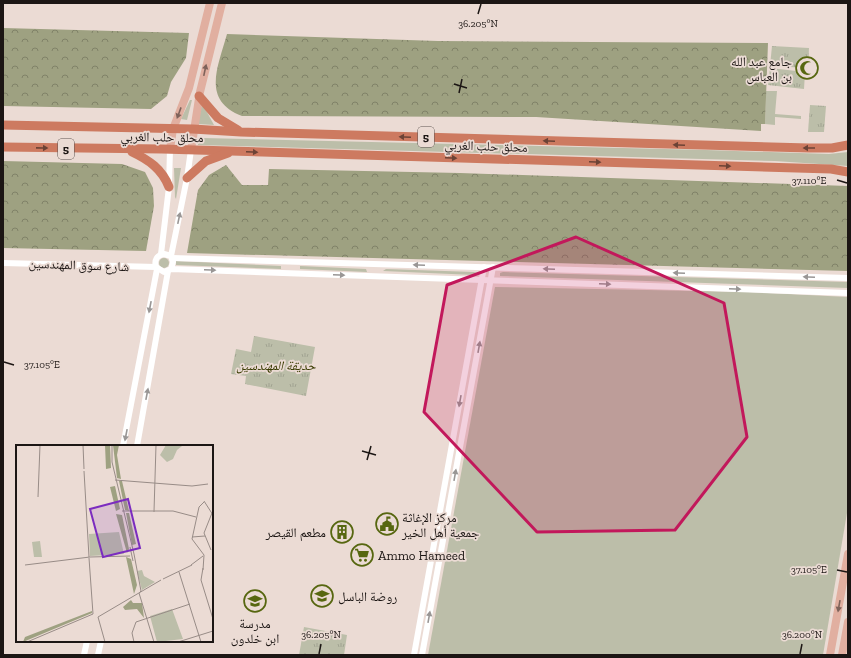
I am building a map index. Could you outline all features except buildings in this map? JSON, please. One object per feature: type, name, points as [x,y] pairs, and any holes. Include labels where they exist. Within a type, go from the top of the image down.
[{"type":"highway","points":[[199,96],[218,118],[241,132]]},
{"type":"highway","name":"محلق حلب الغربي","points":[[3,125],[193,129],[241,132],[809,148],[832,148],[848,145]]},
{"type":"highway","name":"محلق حلب الغربي","points":[[3,147],[129,150],[170,149],[831,168],[848,172]]},
{"type":"highway","points":[[129,150],[153,163],[166,178],[169,187]]},
{"type":"highway","points":[[187,178],[206,161],[234,152]]},
{"type":"main road","points":[[170,149],[174,129],[189,88],[210,3]]},
{"type":"main road","points":[[191,150],[199,96],[222,3]]},
{"type":"main road","points":[[830,655],[848,554]]},
{"type":"main road","points":[[842,655],[848,622]]},
{"type":"street","points":[[161,254],[169,187],[170,149]]},
{"type":"street","points":[[137,445],[169,270],[173,262],[171,257],[187,178],[191,150]]},
{"type":"street","points":[[123,445],[157,268],[156,258],[161,254],[166,254],[171,257],[296,262],[848,278]]},
{"type":"street","points":[[295,273],[296,262]]},
{"type":"street","name":"شارع سوق المهندسين","points":[[3,263],[157,268]]},
{"type":"street","points":[[378,276],[379,264]]},
{"type":"street","points":[[414,655],[484,267]]},
{"type":"street","points":[[422,655],[493,267]]},
{"type":"street","points":[[157,268],[161,271],[295,273],[848,293]]},
{"type":"street","points":[[143,346],[155,348]]},
{"type":"street","points":[[444,490],[452,492]]},
{"type":"street","points":[[426,584],[435,586]]},
{"type":"street","points":[[84,655],[87,642]]},
{"type":"street","points":[[98,655],[100,642]]},
{"type":"highlighted area","points":[[576,237],[724,303],[747,437],[675,530],[537,532],[424,412],[447,285]]},
{"type":"green space","points":[[3,28],[189,33],[186,58],[171,82],[167,96],[151,109],[3,106]]},
{"type":"green space","points":[[227,34],[438,41],[768,43],[765,124],[761,124],[761,131],[536,117],[242,116],[229,109],[221,101],[217,92],[217,70]]},
{"type":"green space","points":[[772,46],[809,48],[808,68],[770,66]]},
{"type":"green space","points":[[770,68],[805,72],[804,89],[768,85]]},
{"type":"green space","points":[[766,91],[777,91],[775,114],[801,116],[801,119],[775,117],[775,125],[765,124]]},
{"type":"green space","points":[[190,100],[192,100],[187,120],[181,119]]},
{"type":"green space","points":[[202,103],[214,125],[198,124]]},
{"type":"green space","points":[[810,105],[826,106],[824,132],[808,132]]},
{"type":"green space","points":[[203,138],[829,154],[848,152],[848,166],[775,161],[198,145],[198,142]]},
{"type":"green space","points":[[3,161],[122,164],[145,172],[153,188],[154,206],[146,251],[3,248]]},
{"type":"green space","points":[[226,165],[242,185],[268,185],[269,169],[460,173],[848,186],[848,271],[187,253],[198,190],[209,175]]},
{"type":"green space","points":[[174,168],[181,168],[176,199],[175,197]]},
{"type":"green space","points":[[162,258],[166,258],[168,259],[168,267],[162,268],[159,265],[159,261]]},
{"type":"green space","points":[[176,261],[281,266],[281,269],[176,265]]},
{"type":"green space","points":[[300,266],[366,269],[367,272],[300,269]]},
{"type":"green space","points":[[386,269],[477,273],[474,275],[383,271]]},
{"type":"green space","points":[[500,273],[848,282],[848,288],[500,276]]},
{"type":"green space","points":[[495,287],[748,292],[848,297],[848,507],[823,655],[428,655]]},
{"type":"green space","name":"حديقة المهندسين","points":[[254,336],[315,347],[306,396],[245,384],[246,376],[231,374],[236,349],[251,352]]},
{"type":"green space","points":[[304,627],[347,635],[344,655],[299,655]]},
{"type":"place","name":"جامع عبد الله بن العباس","points":[[807,68]]},
{"type":"place","name":"مركز الإغاثة جمعية أهل الخير","points":[[387,524]]},
{"type":"place","name":"مطعم القيصر","points":[[342,532]]},
{"type":"place","name":"Ammo Hameed","points":[[362,555]]},
{"type":"place","name":"روضة الباسل","points":[[322,596]]},
{"type":"place","name":"مدرسة ابن خلدون","points":[[255,601]]}]
